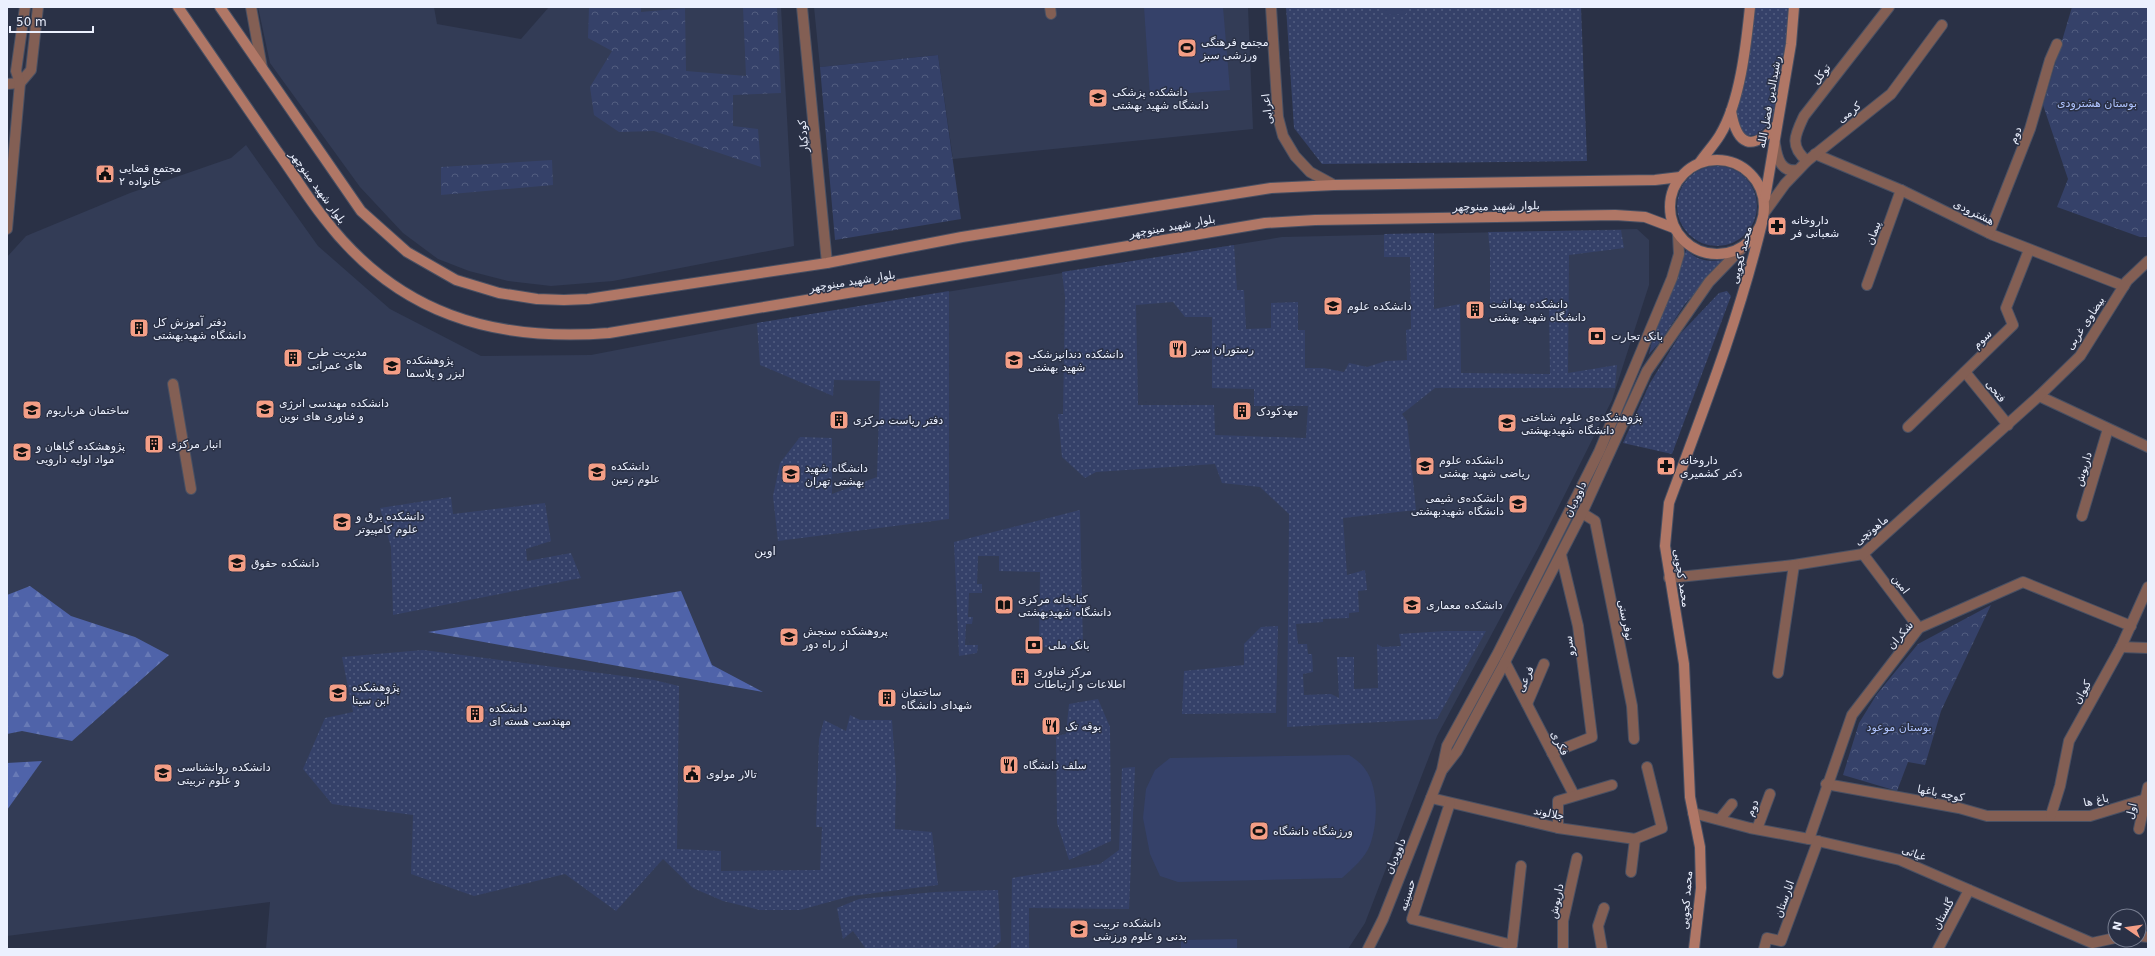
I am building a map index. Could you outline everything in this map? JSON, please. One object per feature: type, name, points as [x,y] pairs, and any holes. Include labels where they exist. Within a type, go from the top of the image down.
[{"type":"main road","name":"بلوار شهید مینوچهر","points":[[178,7],[324,219],[356,254],[378,275],[424,304],[475,324],[523,333],[548,335],[609,333],[1265,223],[1315,220],[1615,215],[1645,218],[1676,232]]},
{"type":"main road","name":"بلوار شهید مینوچهر","points":[[220,7],[262,70],[361,211],[407,252],[436,271],[479,289],[537,299],[588,299],[827,263],[962,237],[1271,188],[1334,185],[1655,180],[1680,176]]},
{"type":"main road","points":[[1700,162],[1720,135],[1731,111],[1744,59],[1750,7]]},
{"type":"main road","name":"رشیدالدین فضل الله","points":[[1764,202],[1791,44],[1794,7]]},
{"type":"main road","points":[[1731,111],[1734,128],[1740,138],[1748,142],[1757,141],[1767,135],[1776,125]]},
{"type":"main road","points":[[1714,159],[1728,160],[1742,166],[1757,182],[1764,202],[1762,223],[1757,233],[1742,248],[1729,253],[1708,253],[1688,245],[1676,232],[1670,215],[1670,202],[1673,188],[1680,176],[1689,168],[1700,162],[1714,159]]},
{"type":"main road","name":"محمد کچویی","points":[[1694,949],[1699,938],[1701,888],[1700,848],[1690,797],[1684,664],[1665,546],[1669,503],[1726,349],[1749,279],[1762,223]]},
{"type":"street","points":[[7,230],[20,83],[16,70],[25,7]]},
{"type":"street","points":[[7,84],[20,83],[30,70],[38,7]]},
{"type":"street","points":[[251,7],[262,70]]},
{"type":"street","name":"کودکیار","points":[[802,7],[827,263]]},
{"type":"street","name":"اعرابی","points":[[1271,7],[1278,117],[1283,136],[1295,156],[1310,172],[1334,185]]},
{"type":"street","name":"توکل","points":[[1811,158],[1798,154],[1795,146],[1796,133],[1804,116],[1889,7]]},
{"type":"street","name":"کرمی","points":[[1764,213],[1798,170],[1890,94],[1942,25]]},
{"type":"street","name":"دوم","points":[[1989,233],[2030,129],[2050,60],[2057,44]]},
{"type":"street","points":[[1774,138],[1776,152],[1781,165],[1792,171],[1798,170]]},
{"type":"street","name":"هشترودی","points":[[1811,158],[1901,190],[1989,233],[2029,250],[2124,286]]},
{"type":"street","name":"پیمان","points":[[1867,285],[1901,190]]},
{"type":"street","name":"داوودیان","points":[[1368,949],[1383,919],[1442,770],[1447,746],[1498,653],[1596,459],[1636,366],[1672,278],[1679,254],[1676,232]]},
{"type":"street","name":"داوودیان","points":[[1442,770],[1457,751],[1561,555],[1582,513],[1646,371],[1709,282],[1742,248]]},
{"type":"street","name":"سوم","points":[[1908,426],[2013,326],[2006,308],[2029,250]]},
{"type":"street","name":"بیضاوی غربی","points":[[2039,396],[2083,352],[2124,286],[2148,261]]},
{"type":"street","points":[[1636,366],[1646,371]]},
{"type":"street","name":"فتحی","points":[[1965,372],[2008,425]]},
{"type":"street","points":[[173,384],[191,489]]},
{"type":"street","points":[[2039,396],[2148,447]]},
{"type":"street","name":"ماهوتچی","points":[[1669,578],[1794,565],[1863,554],[2039,396]]},
{"type":"street","name":"داریوش","points":[[2082,516],[2108,429]]},
{"type":"street","name":"نوفرستی","points":[[1582,513],[1595,521],[1632,706],[1634,739]]},
{"type":"street","name":"امین","points":[[1863,554],[1919,628]]},
{"type":"street","name":"سرو","points":[[1552,753],[1592,737],[1578,626],[1561,555]]},
{"type":"street","points":[[1778,673],[1794,565]]},
{"type":"street","name":"شکران","points":[[1813,840],[1826,784],[1852,715],[1919,628],[2023,582],[2131,626]]},
{"type":"street","name":"کیوان","points":[[2051,815],[2060,786],[2069,741],[2121,647],[2148,587]]},
{"type":"street","points":[[2121,647],[2148,648]]},
{"type":"street","name":"فکری","points":[[1505,662],[1574,795]]},
{"type":"street","name":"فرعی","points":[[1527,704],[1544,664]]},
{"type":"street","points":[[1631,872],[1635,839],[1662,828],[1647,767]]},
{"type":"street","name":"کوچه باغها","points":[[1826,784],[1959,808],[1987,816],[2051,815]]},
{"type":"street","points":[[1558,828],[1558,801],[1574,795],[1612,785]]},
{"type":"street","name":"اول","points":[[2139,829],[2145,812],[2148,787]]},
{"type":"street","name":"دوم","points":[[1757,829],[1770,794]]},
{"type":"street","name":"جلالوند","points":[[1431,798],[1558,828],[1635,839]]},
{"type":"street","name":"باغ ها","points":[[2051,815],[2090,816],[2146,799]]},
{"type":"street","name":"حسینیه","points":[[1450,803],[1412,919],[1513,947]]},
{"type":"street","points":[[1720,820],[1732,804]]},
{"type":"street","name":"غیاثی","points":[[1693,813],[1757,829],[1900,860],[2092,946],[2107,941]]},
{"type":"street","name":"انارستان","points":[[1764,949],[1767,938],[1781,941],[1813,840]]},
{"type":"street","name":"داریوش","points":[[1563,949],[1563,922],[1577,858]]},
{"type":"street","points":[[1513,947],[1521,866]]},
{"type":"street","name":"گلستان","points":[[1938,949],[1969,890]]},
{"type":"street","points":[[1602,949],[1598,926],[1604,908]]},
{"type":"shaded area","points":[[258,7],[434,7],[437,24],[521,39],[549,7],[781,7],[794,246],[613,281],[551,286],[508,281],[469,271],[438,259],[403,233],[360,187],[270,63]]},
{"type":"shaded area","name":"دانشکده پزشکی دانشگاه شهید بهشتی","points":[[814,7],[1248,7],[1253,129],[953,159],[938,55],[820,67]]},
{"type":"shaded area","name":"دانشگاه شهید بهشتی تهران","points":[[246,145],[318,246],[390,309],[481,356],[591,355],[757,323],[1282,237],[1637,229],[1649,240],[1649,285],[1612,400],[1538,548],[1437,736],[1365,923],[1348,949],[266,949],[270,902],[7,936],[7,257],[26,236],[130,193],[231,158]]},
{"type":"green space","points":[[589,7],[641,7],[641,12],[685,8],[686,71],[746,76],[743,7],[777,7],[781,93],[733,95],[733,126],[758,129],[761,167],[654,131],[619,132],[594,115],[590,87],[612,51],[588,38]]},
{"type":"green space","name":"مجتمع فرهنگی ورزشی سبز","points":[[1144,7],[1223,7],[1230,90],[1150,96]]},
{"type":"green space","points":[[1286,7],[1581,7],[1587,161],[1322,164],[1294,128]]},
{"type":"green space","points":[[1384,7],[1406,7],[1406,14],[1384,15]]},
{"type":"green space","points":[[1753,7],[1788,7],[1787,36],[1772,121],[1756,135],[1747,136],[1739,129],[1736,111]]},
{"type":"green space","name":"بوستان هشترودی","points":[[2072,7],[2148,7],[2148,237],[2140,237],[2057,207],[2068,179],[2043,105]]},
{"type":"green space","points":[[938,55],[961,219],[835,240],[820,67]]},
{"type":"green space","points":[[552,160],[553,185],[441,195],[441,167]]},
{"type":"green space","points":[[1717,166],[1732,169],[1745,178],[1754,191],[1757,206],[1754,221],[1745,234],[1732,243],[1717,246],[1702,243],[1689,234],[1680,221],[1677,206],[1680,191],[1689,178],[1702,169]]},
{"type":"green space","points":[[1621,230],[1624,248],[1569,255],[1568,373],[1617,365],[1615,388],[1435,388],[1402,414],[1407,421],[1416,510],[1343,518],[1347,575],[1365,570],[1367,590],[1358,591],[1359,612],[1349,613],[1349,618],[1323,619],[1323,622],[1296,624],[1298,644],[1307,644],[1308,654],[1312,654],[1313,672],[1303,674],[1304,695],[1331,694],[1339,698],[1337,657],[1354,657],[1354,689],[1378,688],[1377,644],[1382,647],[1401,646],[1399,634],[1445,631],[1486,631],[1437,719],[1287,727],[1289,514],[1260,487],[1222,483],[1215,464],[1096,472],[1085,478],[1062,457],[1058,414],[1063,414],[1065,297],[1062,272],[1234,245],[1237,290],[1244,290],[1246,329],[1271,328],[1271,303],[1298,302],[1298,330],[1305,330],[1305,368],[1324,368],[1344,372],[1349,363],[1367,367],[1386,361],[1407,360],[1406,330],[1411,329],[1410,257],[1384,257],[1384,234],[1434,233],[1434,309],[1460,304],[1461,373],[1550,374],[1549,304],[1490,309],[1490,251],[1488,232]],"holes":[[[1173,302],[1185,317],[1212,317],[1212,388],[1254,389],[1254,406],[1308,406],[1306,438],[1215,435],[1214,405],[1138,405],[1136,305]]]},
{"type":"green space","points":[[1686,250],[1699,259],[1713,261],[1724,260],[1685,304],[1660,342],[1649,354],[1656,328]]},
{"type":"green space","points":[[949,291],[949,519],[778,541],[773,496],[780,463],[800,437],[832,438],[832,494],[877,477],[880,381],[834,380],[833,396],[760,365],[757,323]]},
{"type":"green space","points":[[1727,291],[1731,296],[1672,454],[1623,443],[1650,383],[1681,333],[1719,293]]},
{"type":"green space","points":[[451,497],[453,514],[545,503],[551,541],[526,549],[527,561],[571,553],[581,578],[393,615],[391,547],[380,508]]},
{"type":"green space","points":[[1080,510],[1083,648],[1039,647],[1040,572],[999,571],[999,556],[978,556],[977,584],[982,584],[982,593],[969,593],[968,617],[973,617],[972,624],[966,624],[965,645],[978,645],[977,653],[959,656],[954,542]]},
{"type":"green space","points":[[30,586],[71,616],[135,637],[169,655],[72,741],[22,731],[7,734],[7,595]]},
{"type":"green space","points":[[681,591],[712,665],[763,692],[428,632]]},
{"type":"green space","name":"بوستان موعود","points":[[1991,605],[1941,711],[1925,765],[1908,762],[1897,791],[1843,775],[1859,723],[1877,694],[1918,644]]},
{"type":"green space","points":[[1278,626],[1276,713],[1182,714],[1184,671],[1244,665],[1244,644],[1261,627]]},
{"type":"green space","points":[[423,650],[654,680],[679,686],[677,849],[721,851],[721,871],[820,870],[822,827],[816,827],[819,739],[824,720],[846,731],[850,715],[860,720],[892,720],[896,778],[895,829],[932,832],[938,885],[851,896],[800,910],[760,910],[723,901],[693,888],[663,859],[616,911],[565,874],[474,896],[411,874],[413,815],[332,804],[303,769],[325,718],[353,712],[342,657]]},
{"type":"green space","points":[[1098,699],[1110,727],[1111,841],[1069,860],[1057,823],[1056,736],[1066,734],[1069,704]]},
{"type":"green space","name":"ورزشگاه دانشگاه","points":[[1349,755],[1362,765],[1370,777],[1375,796],[1376,816],[1373,836],[1368,850],[1358,863],[1342,878],[1178,882],[1160,876],[1150,854],[1143,818],[1146,789],[1155,770],[1170,758]]},
{"type":"green space","points":[[42,761],[7,810],[7,763]]},
{"type":"green space","points":[[1135,767],[1129,909],[1029,908],[1029,949],[1011,949],[1012,878],[1100,864],[1119,850],[1122,768]]},
{"type":"green space","points":[[998,890],[1001,941],[992,949],[866,949],[853,931],[843,939],[837,908],[859,899],[935,892]]},
{"type":"green space","points":[[1237,939],[1237,949],[1181,949],[1181,940]]},
{"type":"place","name":"مجتمع فرهنگی ورزشی سبز","points":[[1187,48]]},
{"type":"place","name":"دانشکده پزشکی دانشگاه شهید بهشتی","points":[[1098,98]]},
{"type":"place","name":"مجتمع قضایی خانواده ۲","points":[[105,174]]},
{"type":"place","name":"داروخانه شعبانی فر","points":[[1777,226]]},
{"type":"place","name":"دانشکده علوم","points":[[1333,306]]},
{"type":"place","name":"دانشکده بهداشت دانشگاه شهید بهشتی","points":[[1475,310]]},
{"type":"place","name":"دفتر آموزش کل دانشگاه شهیدبهشتی","points":[[139,328]]},
{"type":"place","name":"بانک تجارت","points":[[1597,336]]},
{"type":"place","name":"رستوران سبز","points":[[1178,349]]},
{"type":"place","name":"مدیریت طرح های عمرانی","points":[[293,358]]},
{"type":"place","name":"دانشکده دندانپزشکی شهید بهشتی","points":[[1014,360]]},
{"type":"place","name":"پژوهشکده لیزر و پلاسما","points":[[392,366]]},
{"type":"place","name":"دانشکده مهندسی انرژی و فناوری های نوین","points":[[265,409]]},
{"type":"place","name":"ساختمان هرباریوم","points":[[32,410]]},
{"type":"place","name":"مهدکودک","points":[[1242,411]]},
{"type":"place","name":"دفتر ریاست مرکزی","points":[[839,420]]},
{"type":"place","name":"پژوهشکده‌ی علوم شناختی دانشگاه شهیدبهشتی","points":[[1507,423]]},
{"type":"place","name":"انبار مرکزی","points":[[154,444]]},
{"type":"place","name":"پژوهشکده گیاهان و مواد اولیه دارویی","points":[[22,452]]},
{"type":"place","name":"دانشکده علوم ریاضی شهید بهشتی","points":[[1425,466]]},
{"type":"place","name":"داروخانه دکتر کشمیری","points":[[1666,466]]},
{"type":"place","name":"دانشکده علوم زمین","points":[[597,472]]},
{"type":"place","name":"دانشگاه شهید بهشتی تهران","points":[[791,474]]},
{"type":"place","name":"دانشکده‌ی شیمی دانشگاه شهیدبهشتی","points":[[1518,504]]},
{"type":"place","name":"دانشکده برق و علوم کامپیوتر","points":[[342,522]]},
{"type":"place","name":"دانشکده حقوق","points":[[237,563]]},
{"type":"place","name":"کتابخانه مرکزی دانشگاه شهیدبهشتی","points":[[1004,605]]},
{"type":"place","name":"دانشکده معماری","points":[[1412,605]]},
{"type":"place","name":"پروهشکده سنجش از راه دور","points":[[789,637]]},
{"type":"place","name":"بانک ملی","points":[[1034,645]]},
{"type":"place","name":"مرکز فناوری اطلاعات و ارتباطات","points":[[1020,677]]},
{"type":"place","name":"پژوهشکده ابن سینا","points":[[338,693]]},
{"type":"place","name":"ساختمان شهدای دانشگاه","points":[[887,698]]},
{"type":"place","name":"دانشکده مهندسی هسته ای","points":[[475,714]]},
{"type":"place","name":"بوفه تک","points":[[1051,726]]},
{"type":"place","name":"سلف دانشگاه","points":[[1009,765]]},
{"type":"place","name":"دانشکده روانشناسی و علوم تربیتی","points":[[163,773]]},
{"type":"place","name":"تالار مولوی","points":[[692,774]]},
{"type":"place","name":"ورزشگاه دانشگاه","points":[[1259,831]]},
{"type":"place","name":"دانشکده تربیت بدنی و علوم ورزشی","points":[[1079,929]]},
{"type":"district","name":"اوین","points":[[765,551]]}]
